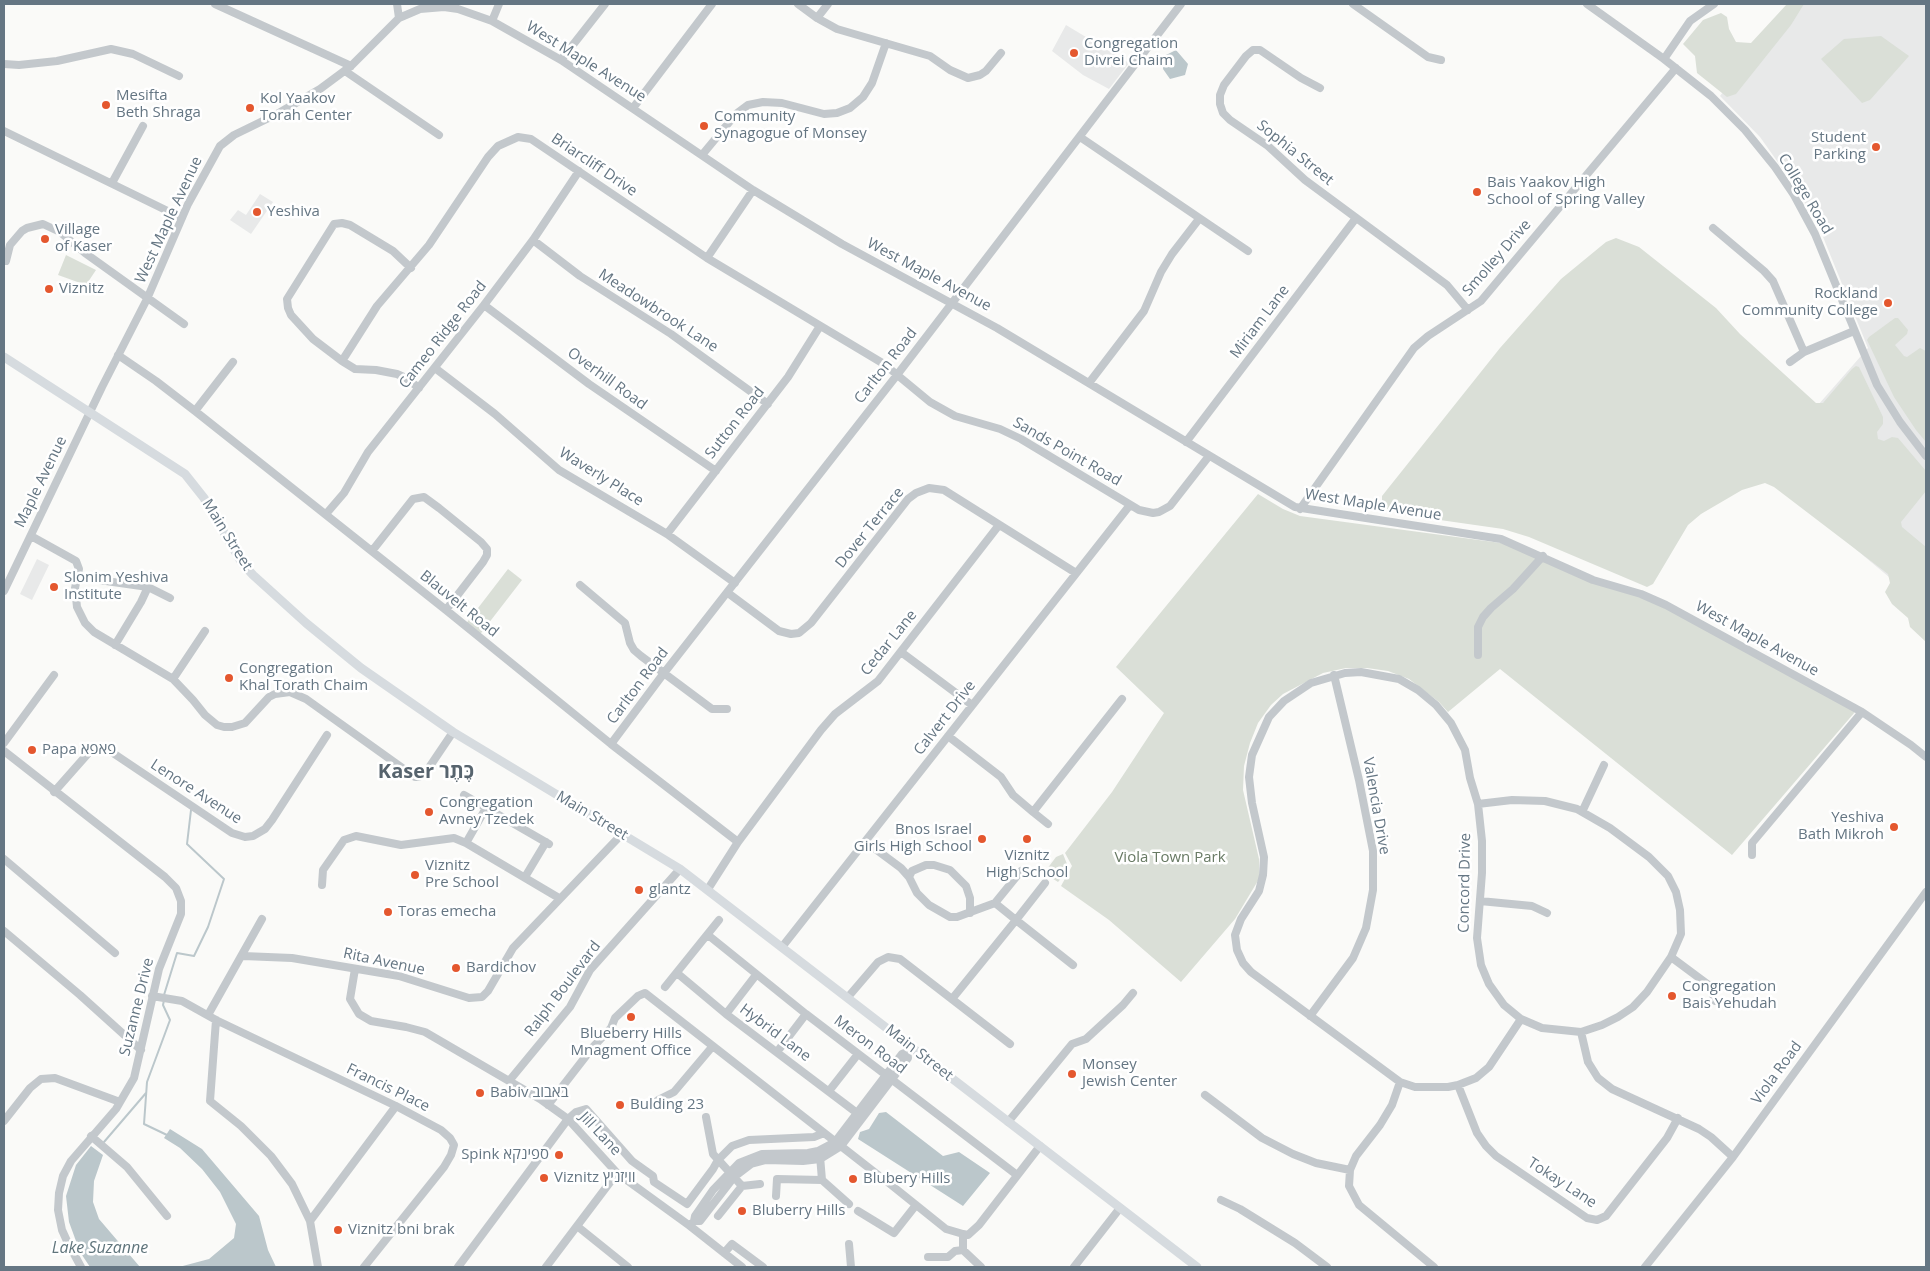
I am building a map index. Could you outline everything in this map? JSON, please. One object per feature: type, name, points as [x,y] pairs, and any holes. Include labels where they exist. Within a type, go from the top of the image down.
[{"type":"main road","name":"Main Street","points":[[4,357],[185,474],[204,498],[242,563],[306,624],[361,668],[453,732],[680,869],[708,889],[848,997],[908,1049],[1040,1146],[1197,1267]]},
{"type":"street","points":[[215,4],[348,68],[439,134]]},
{"type":"street","points":[[397,4],[399,18]]},
{"type":"street","points":[[492,21],[499,4]]},
{"type":"street","points":[[560,60],[605,4]]},
{"type":"street","points":[[633,108],[712,4]]},
{"type":"street","points":[[798,4],[816,18],[837,29],[930,56],[955,73],[968,78],[980,75],[986,71],[1002,52]]},
{"type":"street","points":[[816,18],[828,4]]},
{"type":"street","name":"Carlton Road","points":[[611,744],[1080,138],[1181,4]]},
{"type":"street","points":[[1353,4],[1428,57],[1441,60]]},
{"type":"street","name":"College Road","points":[[1588,4],[1711,96],[1755,141],[1798,202],[1815,234],[1854,331],[1884,397],[1908,435],[1926,456]]},
{"type":"street","points":[[1664,59],[1690,21],[1714,4]]},
{"type":"street","name":"West Maple Avenue","points":[[91,412],[147,299],[182,218],[220,146],[234,134],[277,114],[320,89],[348,68],[399,18],[420,9],[444,7],[458,9],[492,21],[560,60],[752,190],[842,244],[952,303],[1089,383],[1282,500],[1300,509],[1501,539],[1594,580],[1641,594],[1666,605],[1862,712],[1926,757]]},
{"type":"street","points":[[702,155],[736,114],[748,105],[763,102],[782,103],[824,114],[837,113],[850,108],[863,97],[872,83],[886,43]]},
{"type":"street","points":[[4,64],[19,65],[57,61],[111,49],[133,54],[179,76]]},
{"type":"street","name":"Sophia Street","points":[[1320,88],[1301,78],[1260,50],[1253,50],[1246,56],[1224,85],[1220,94],[1220,104],[1223,113],[1230,120],[1268,146],[1305,180],[1448,285],[1468,310]]},
{"type":"street","name":"Smolley Drive","points":[[1300,509],[1414,348],[1428,336],[1481,301],[1676,68]]},
{"type":"street","points":[[112,183],[143,126]]},
{"type":"street","points":[[4,131],[182,218]]},
{"type":"street","name":"Briarcliff Drive","points":[[342,361],[377,306],[429,245],[488,157],[498,146],[518,137],[531,139],[707,258],[884,364],[897,375]]},
{"type":"street","points":[[1080,138],[1248,250]]},
{"type":"street","name":"Cameo Ridge Road","points":[[326,514],[344,493],[368,452],[436,368],[533,240],[579,170]]},
{"type":"street","points":[[707,258],[752,190]]},
{"type":"street","points":[[1089,383],[1144,311],[1161,272],[1199,218]]},
{"type":"street","name":"Miriam Lane","points":[[1186,442],[1356,218]]},
{"type":"street","points":[[6,261],[10,245],[22,231],[43,224],[60,232],[84,253],[184,324]]},
{"type":"street","points":[[411,268],[393,252],[350,225],[334,224],[287,299],[291,315],[313,339],[342,361],[355,369],[397,374],[419,388]]},
{"type":"street","points":[[1713,228],[1764,271],[1773,281],[1804,352]]},
{"type":"street","name":"Meadowbrook Lane","points":[[533,240],[580,276],[671,334],[768,404]]},
{"type":"street","name":"Overhill Road","points":[[484,305],[589,384],[716,471]]},
{"type":"street","name":"Sutton Road","points":[[668,534],[788,378],[820,326]]},
{"type":"street","points":[[1790,362],[1804,352],[1854,331]]},
{"type":"street","name":"Blauvelt Road","points":[[118,356],[156,381],[195,411],[611,744],[738,842]]},
{"type":"street","points":[[195,411],[233,362]]},
{"type":"street","name":"Waverly Place","points":[[436,368],[495,414],[559,470],[668,534],[735,583]]},
{"type":"street","name":"Sands Point Road","points":[[897,375],[930,402],[955,416],[1000,429],[1021,439],[1130,505],[1148,512],[1159,512],[1175,500],[1209,456]]},
{"type":"street","name":"Maple Avenue","points":[[4,591],[91,412]]},
{"type":"street","name":"Dover Terrace","points":[[728,593],[779,631],[790,634],[799,633],[811,623],[908,499],[916,492],[930,488],[944,490],[1076,573]]},
{"type":"street","points":[[372,551],[413,499],[424,498],[439,508],[481,542],[486,549],[483,562],[446,610]]},
{"type":"street","name":"Calvert Drive","points":[[782,947],[1130,505]]},
{"type":"street","name":"Cedar Lane","points":[[738,842],[821,730],[835,714],[878,681],[999,525]]},
{"type":"street","points":[[31,536],[73,558],[78,565],[75,599],[85,623],[94,632],[173,679],[211,721],[224,728],[245,723],[269,697],[275,694],[290,692],[298,694],[415,777],[426,772],[453,732]]},
{"type":"street","points":[[1478,655],[1478,627],[1484,617],[1491,608],[1514,589],[1542,556]]},
{"type":"street","points":[[78,577],[148,587],[170,598]]},
{"type":"street","points":[[580,585],[625,623],[630,643],[634,650],[712,708],[727,709]]},
{"type":"street","points":[[114,645],[141,602],[148,587]]},
{"type":"street","points":[[173,679],[205,631]]},
{"type":"street","points":[[901,652],[972,705]]},
{"type":"street","name":"Concord Drive","points":[[1310,1016],[1251,972],[1243,963],[1237,950],[1235,935],[1241,919],[1259,891],[1263,875],[1264,857],[1252,803],[1249,778],[1252,755],[1270,717],[1284,701],[1311,683],[1334,675],[1361,672],[1399,679],[1418,690],[1436,705],[1451,723],[1465,750],[1470,778],[1478,804],[1482,840],[1477,938],[1481,965],[1489,984],[1504,1005],[1521,1020],[1542,1028],[1581,1032]]},
{"type":"street","points":[[4,743],[54,675]]},
{"type":"street","name":"Valencia Drive","points":[[1310,1016],[1353,958],[1366,928],[1373,890],[1373,851],[1359,780],[1334,675]]},
{"type":"street","points":[[1034,812],[1122,699]]},
{"type":"street","points":[[1752,855],[1752,843],[1862,712]]},
{"type":"street","name":"Lenore Avenue","points":[[54,792],[92,749],[104,747],[232,833],[245,838],[265,829],[328,735]]},
{"type":"street","points":[[948,736],[1001,777],[1013,795],[1048,824]]},
{"type":"street","name":"Suzanne Drive","points":[[4,752],[164,877],[176,888],[181,901],[181,914],[159,969],[134,1078],[120,1102],[90,1136],[71,1161],[63,1176],[58,1210],[62,1230],[81,1267]]},
{"type":"street","points":[[1582,812],[1604,765]]},
{"type":"street","points":[[464,795],[548,843],[525,877]]},
{"type":"street","points":[[1478,804],[1512,800],[1545,801],[1582,812],[1610,828],[1649,857],[1668,876],[1676,892],[1680,910],[1680,934],[1671,957],[1647,992],[1633,1007],[1602,1025],[1581,1032],[1588,1062],[1598,1078],[1612,1090],[1678,1118],[1711,1137],[1733,1157]]},
{"type":"street","points":[[466,843],[486,808]]},
{"type":"street","name":"Rita Avenue","points":[[243,956],[292,958],[399,976],[469,998],[482,997],[488,992],[513,948],[622,834]]},
{"type":"street","points":[[322,885],[323,870],[344,840],[356,836],[401,845],[454,838],[466,843],[559,898]]},
{"type":"street","points":[[708,889],[738,842]]},
{"type":"street","points":[[866,842],[909,876],[917,894],[943,914],[957,917],[995,903],[1021,871]]},
{"type":"street","points":[[4,859],[115,953]]},
{"type":"street","points":[[909,876],[912,871],[926,865],[934,865],[950,870],[966,886],[970,898],[970,913]]},
{"type":"street","name":"Ralph Boulevard","points":[[509,1081],[570,1007],[590,970],[680,869]]},
{"type":"street","points":[[952,999],[1045,883]]},
{"type":"street","name":"Viola Road","points":[[1645,1267],[1733,1157],[1926,892]]},
{"type":"street","points":[[1480,901],[1532,906],[1547,913]]},
{"type":"street","points":[[995,903],[1074,966]]},
{"type":"street","points":[[208,1015],[243,956],[262,919]]},
{"type":"street","points":[[665,987],[719,920]]},
{"type":"street","points":[[4,931],[80,995],[141,1050]]},
{"type":"street","name":"Meron Road","points":[[708,934],[806,1014],[1017,1175]]},
{"type":"street","points":[[848,997],[878,962],[888,956],[900,959],[1010,1044]]},
{"type":"street","points":[[1671,957],[1710,986],[1715,1001]]},
{"type":"street","name":"Jill Lane","points":[[355,969],[350,999],[359,1014],[371,1021],[425,1032],[548,1105],[568,1119],[617,1173],[692,1223],[742,1267]]},
{"type":"street","name":"Hybrid Lane","points":[[678,973],[726,1014],[860,1116]]},
{"type":"street","points":[[726,1014],[756,975]]},
{"type":"street","points":[[548,1105],[593,1047],[611,1028],[615,1018],[638,996],[645,993],[946,1229],[966,1235]]},
{"type":"street","points":[[1008,1122],[1072,1044],[1086,1039],[1123,1005],[1133,993]]},
{"type":"street","name":"Francis Place","points":[[152,996],[182,1002],[396,1106],[441,1130],[450,1138],[454,1145],[444,1167],[364,1267]]},
{"type":"street","points":[[778,1052],[806,1014]]},
{"type":"street","points":[[1310,1016],[1400,1082],[1415,1087],[1433,1088],[1458,1085],[1476,1078],[1489,1067],[1521,1020]]},
{"type":"street","points":[[216,1020],[210,1101],[241,1126],[271,1156],[292,1184],[310,1221],[318,1267]]},
{"type":"street","points":[[658,1100],[674,1092],[712,1046]]},
{"type":"street","points":[[692,1223],[700,1220],[732,1175],[751,1164],[766,1160],[803,1162],[838,1144],[890,1077],[908,1058],[908,1049]]},
{"type":"street","points":[[829,1091],[858,1054]]},
{"type":"street","points":[[4,1121],[30,1088],[42,1079],[55,1078],[120,1102]]},
{"type":"street","points":[[1400,1082],[1392,1104],[1380,1125],[1356,1156],[1350,1170],[1349,1186],[1359,1205],[1434,1267]]},
{"type":"street","name":"Tokay Lane","points":[[1458,1085],[1477,1133],[1496,1156],[1587,1218],[1597,1220],[1606,1216],[1667,1138],[1678,1118]]},
{"type":"street","points":[[1205,1095],[1270,1142],[1293,1154],[1350,1170]]},
{"type":"street","points":[[310,1221],[396,1106]]},
{"type":"street","points":[[458,1267],[568,1119],[576,1112],[586,1109],[632,1161],[653,1176],[654,1182],[646,1194]]},
{"type":"street","points":[[706,1117],[713,1154],[742,1186]]},
{"type":"street","points":[[654,1182],[687,1204],[718,1160],[732,1146],[749,1140],[814,1137],[824,1133]]},
{"type":"street","points":[[90,1136],[127,1168],[166,1216]]},
{"type":"street","points":[[963,1250],[966,1235],[1040,1146]]},
{"type":"street","points":[[819,1155],[822,1180]]},
{"type":"street","points":[[546,1267],[617,1173]]},
{"type":"street","points":[[776,1196],[777,1179],[822,1180],[849,1204]]},
{"type":"street","points":[[718,1216],[742,1186],[760,1184]]},
{"type":"street","points":[[1221,1200],[1240,1209],[1295,1243],[1327,1267]]},
{"type":"street","points":[[858,1211],[894,1233],[916,1205]]},
{"type":"street","points":[[1074,1267],[1120,1208]]},
{"type":"street","points":[[577,1226],[628,1267]]},
{"type":"street","points":[[724,1253],[732,1244],[763,1267]]},
{"type":"street","points":[[850,1244],[851,1267]]},
{"type":"street","points":[[928,1257],[948,1257],[955,1251],[963,1250]]},
{"type":"street","points":[[963,1250],[981,1267]]},
{"type":"shaded area","name":"Rockland Community College","points":[[1793,4],[1926,4],[1926,608],[1761,470],[1868,348],[1821,232],[1799,192],[1760,137],[1720,96]]},
{"type":"shaded area","points":[[1066,25],[1129,63],[1109,89],[1083,75],[1052,51]]},
{"type":"shaded area","name":"Yeshiva","points":[[260,194],[273,202],[251,234],[230,220],[238,210],[246,215]]},
{"type":"shaded area","points":[[37,559],[49,565],[32,600],[20,594]]},
{"type":"green space","points":[[1787,4],[1804,4],[1791,25],[1736,94],[1727,97],[1697,73],[1695,56],[1683,44],[1703,20],[1721,13],[1727,17],[1729,29],[1736,42],[1751,43]]},
{"type":"green space","points":[[1881,36],[1909,56],[1870,100],[1862,103],[1821,59],[1844,39]]},
{"type":"green space","points":[[1616,238],[1639,247],[1716,308],[1740,334],[1816,403],[1823,403],[1852,369],[1856,366],[1859,367],[1883,417],[1883,424],[1877,432],[1878,439],[1884,441],[1892,437],[1898,438],[1926,471],[1926,491],[1901,522],[1902,527],[1926,547],[1926,642],[1910,627],[1908,618],[1892,604],[1885,592],[1890,583],[1888,574],[1774,487],[1765,483],[1742,490],[1701,514],[1688,525],[1653,584],[1647,587],[1529,537],[1503,529],[1405,515],[1387,509],[1382,504],[1382,496],[1500,348],[1561,279],[1606,242]]},
{"type":"green space","points":[[66,255],[96,270],[86,285],[58,275]]},
{"type":"green space","points":[[1895,318],[1898,318],[1908,330],[1907,334],[1895,345],[1904,356],[1907,357],[1920,348],[1926,351],[1926,442],[1894,397],[1867,340]]},
{"type":"green space","name":"Viola Town Park","points":[[1258,494],[1283,509],[1300,516],[1501,543],[1666,605],[1855,712],[1732,855],[1500,669],[1448,712],[1439,702],[1409,679],[1388,671],[1346,668],[1323,673],[1283,694],[1271,705],[1258,723],[1244,766],[1243,790],[1259,859],[1259,879],[1235,919],[1181,982],[1109,920],[1061,886],[1072,866],[1065,853],[1112,792],[1164,713],[1116,667]]},
{"type":"green space","points":[[508,569],[522,580],[478,637],[465,625]]},
{"type":"green space","points":[[1063,854],[1069,869],[1058,882],[1044,873],[1056,857]]},
{"type":"water","points":[[1176,50],[1188,64],[1185,75],[1170,79],[1163,69],[1164,56]]},
{"type":"water","points":[[886,1112],[943,1156],[959,1152],[990,1173],[963,1206],[858,1139],[860,1132],[869,1129],[879,1113]]},
{"type":"water","name":"Lake Suzanne","points":[[170,1129],[202,1149],[259,1216],[268,1250],[276,1267],[179,1267],[209,1259],[234,1238],[236,1224],[220,1192],[202,1169],[180,1148],[164,1138]]},
{"type":"water","name":"Lake Suzanne","points":[[91,1146],[103,1155],[94,1181],[93,1202],[99,1219],[140,1267],[90,1267],[80,1252],[69,1222],[66,1196],[76,1165]]},
{"type":"waterway","points":[[164,995],[177,953],[194,956],[208,927],[224,879],[187,844],[191,810]]},
{"type":"waterway","points":[[164,1000],[163,1005],[170,1020],[147,1082],[144,1124],[167,1135]]},
{"type":"waterway","points":[[104,1142],[146,1093]]},
{"type":"place","name":"Congregation Divrei Chaim","points":[[1074,53]]},
{"type":"place","name":"Mesifta Beth Shraga","points":[[106,105]]},
{"type":"place","name":"Kol Yaakov Torah Center","points":[[250,108]]},
{"type":"place","name":"Community Synagogue of Monsey","points":[[704,126]]},
{"type":"place","name":"Student Parking","points":[[1876,147]]},
{"type":"place","name":"Bais Yaakov High School of Spring Valley","points":[[1477,192]]},
{"type":"place","name":"Yeshiva","points":[[257,212]]},
{"type":"place","name":"Village of Kaser","points":[[45,239]]},
{"type":"place","name":"Viznitz","points":[[49,289]]},
{"type":"place","name":"Rockland Community College","points":[[1888,303]]},
{"type":"place","name":"Slonim Yeshiva Institute","points":[[54,587]]},
{"type":"place","name":"Congregation Khal Torath Chaim","points":[[229,678]]},
{"type":"place","name":"Papa פאפא","points":[[32,750]]},
{"type":"place","name":"Congregation Avney Tzedek","points":[[429,812]]},
{"type":"place","name":"Yeshiva Bath Mikroh","points":[[1894,827]]},
{"type":"place","name":"Bnos Israel Girls High School","points":[[982,839]]},
{"type":"place","name":"Viznitz High School","points":[[1027,839]]},
{"type":"place","name":"Viznitz Pre School","points":[[415,875]]},
{"type":"place","name":"glantz","points":[[639,890]]},
{"type":"place","name":"Toras emecha","points":[[388,912]]},
{"type":"place","name":"Bardichov","points":[[456,968]]},
{"type":"place","name":"Congregation Bais Yehudah","points":[[1672,996]]},
{"type":"place","name":"Blueberry Hills Mnagment Office","points":[[631,1017]]},
{"type":"place","name":"Monsey Jewish Center","points":[[1072,1074]]},
{"type":"place","name":"Babiv באבוב","points":[[480,1093]]},
{"type":"place","name":"Bulding 23","points":[[620,1105]]},
{"type":"place","name":"Spink ספינקא","points":[[559,1155]]},
{"type":"place","name":"Viznitz וויזניץ","points":[[544,1178]]},
{"type":"place","name":"Blubery Hills","points":[[853,1179]]},
{"type":"place","name":"Bluberry Hills","points":[[742,1211]]},
{"type":"place","name":"Viznitz bni brak","points":[[338,1230]]},
{"type":"district","name":"Kaser כֶּתֶר","points":[[426,772]]}]
